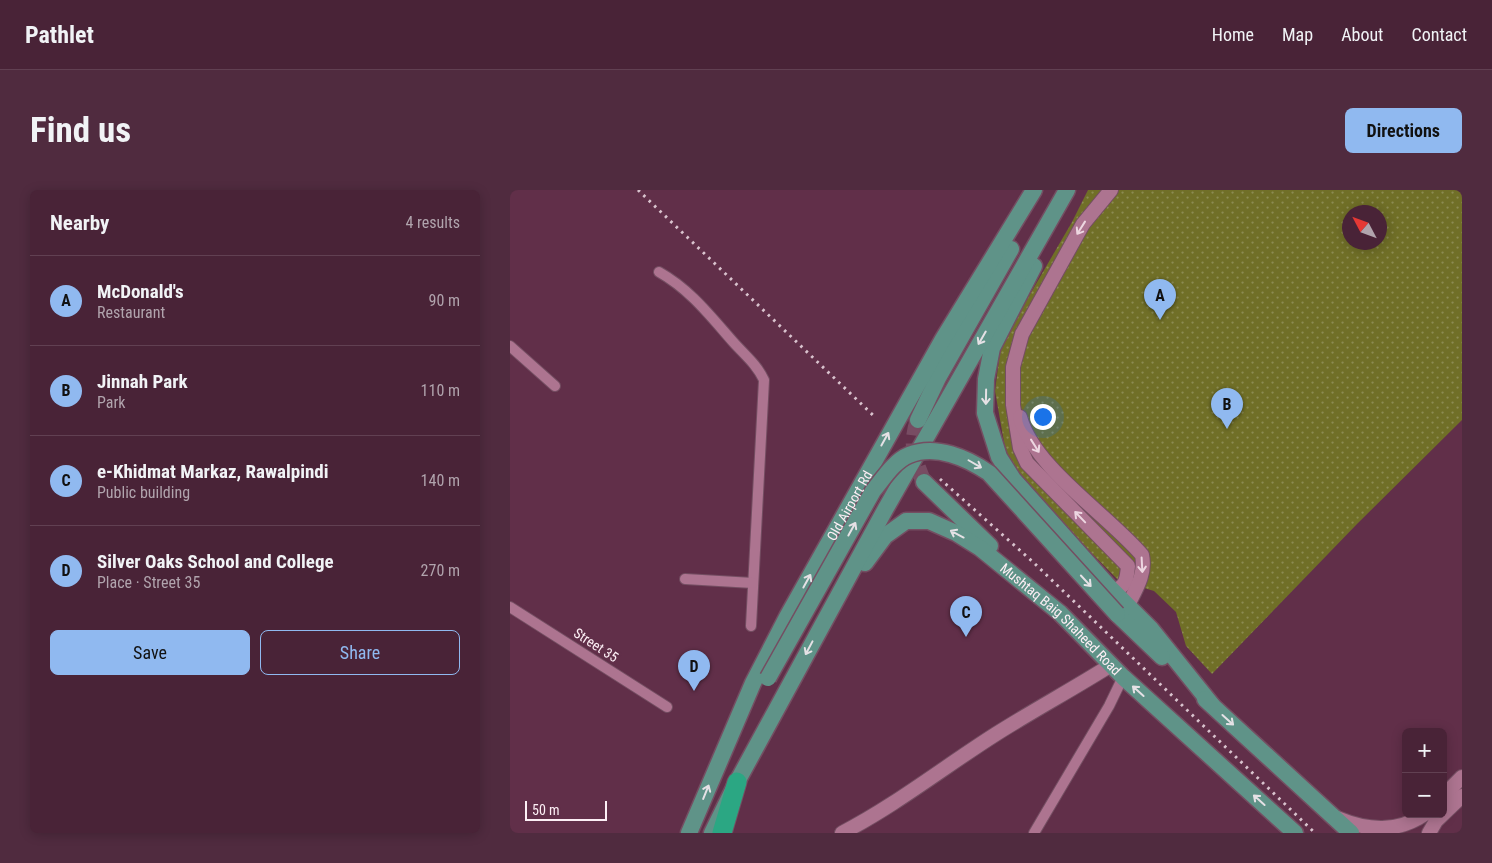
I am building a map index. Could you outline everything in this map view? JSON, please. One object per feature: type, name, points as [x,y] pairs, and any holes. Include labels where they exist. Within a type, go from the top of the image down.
[{"type":"highway","points":[[722,833],[737,782]]},
{"type":"main road","name":"Old Airport Rd","points":[[689,833],[753,682],[853,497],[943,339],[1034,190]]},
{"type":"main road","points":[[918,420],[1042,190]]},
{"type":"main road","points":[[712,833],[737,782],[824,620],[1009,289],[1067,190]]},
{"type":"main road","points":[[1111,190],[1083,224],[1022,334],[1013,366],[1013,405],[1020,448],[1027,463],[1128,566],[1124,586],[1112,590]]},
{"type":"main road","points":[[1058,206],[1047,239],[992,348],[986,379],[986,413],[999,457],[1013,479],[1112,590],[1123,610]]},
{"type":"main road","points":[[1013,366],[1021,420],[1043,458],[1142,556],[1142,578],[1123,610]]},
{"type":"main road","points":[[723,750],[768,678],[873,491],[897,464],[908,455],[924,452],[956,455],[972,461],[990,473],[1212,705],[1351,833]]},
{"type":"main road","points":[[853,497],[876,468],[888,459],[899,460],[903,469],[886,508]]},
{"type":"main road","points":[[924,482],[1060,613]]},
{"type":"main road","name":"Mushtaq Baig Shaheed Road","points":[[824,620],[885,536],[906,520],[930,522],[956,533],[980,548],[1060,613],[1123,677],[1295,833]]},
{"type":"main road","points":[[842,833],[878,814],[997,733],[1061,697],[1111,665]]},
{"type":"main road","points":[[1447,792],[1462,777]]},
{"type":"main road","points":[[1429,833],[1436,821],[1462,796]]},
{"type":"main road","points":[[1334,817],[1363,829],[1379,831],[1402,827],[1420,818]]},
{"type":"street","points":[[659,272],[674,281],[706,310],[758,367],[764,380],[751,626]]},
{"type":"street","points":[[510,346],[555,386]]},
{"type":"street","points":[[685,579],[753,583]]},
{"type":"street","name":"Street 35","points":[[510,607],[667,707]]},
{"type":"street","points":[[1034,833],[1109,706],[1123,677]]},
{"type":"shaded area","points":[[1088,190],[1462,190],[1462,420],[1357,524],[1212,674],[1186,646],[1176,612],[1154,591],[1118,580],[1024,484],[1007,459],[995,391],[1001,344],[1072,222]]},
{"type":"tunnel","points":[[918,420],[914,436],[914,452],[924,482]]},
{"type":"railway","points":[[638,190],[876,418]]},
{"type":"railway","points":[[940,479],[1033,562],[1315,833]]},
{"type":"place","name":"McDonald's","points":[[1160,320]]},
{"type":"place","name":"Jinnah Park","points":[[1227,429]]},
{"type":"place","name":"e-Khidmat Markaz, Rawalpindi","points":[[966,637]]},
{"type":"place","name":"Silver Oaks School and College","points":[[694,691]]}]
